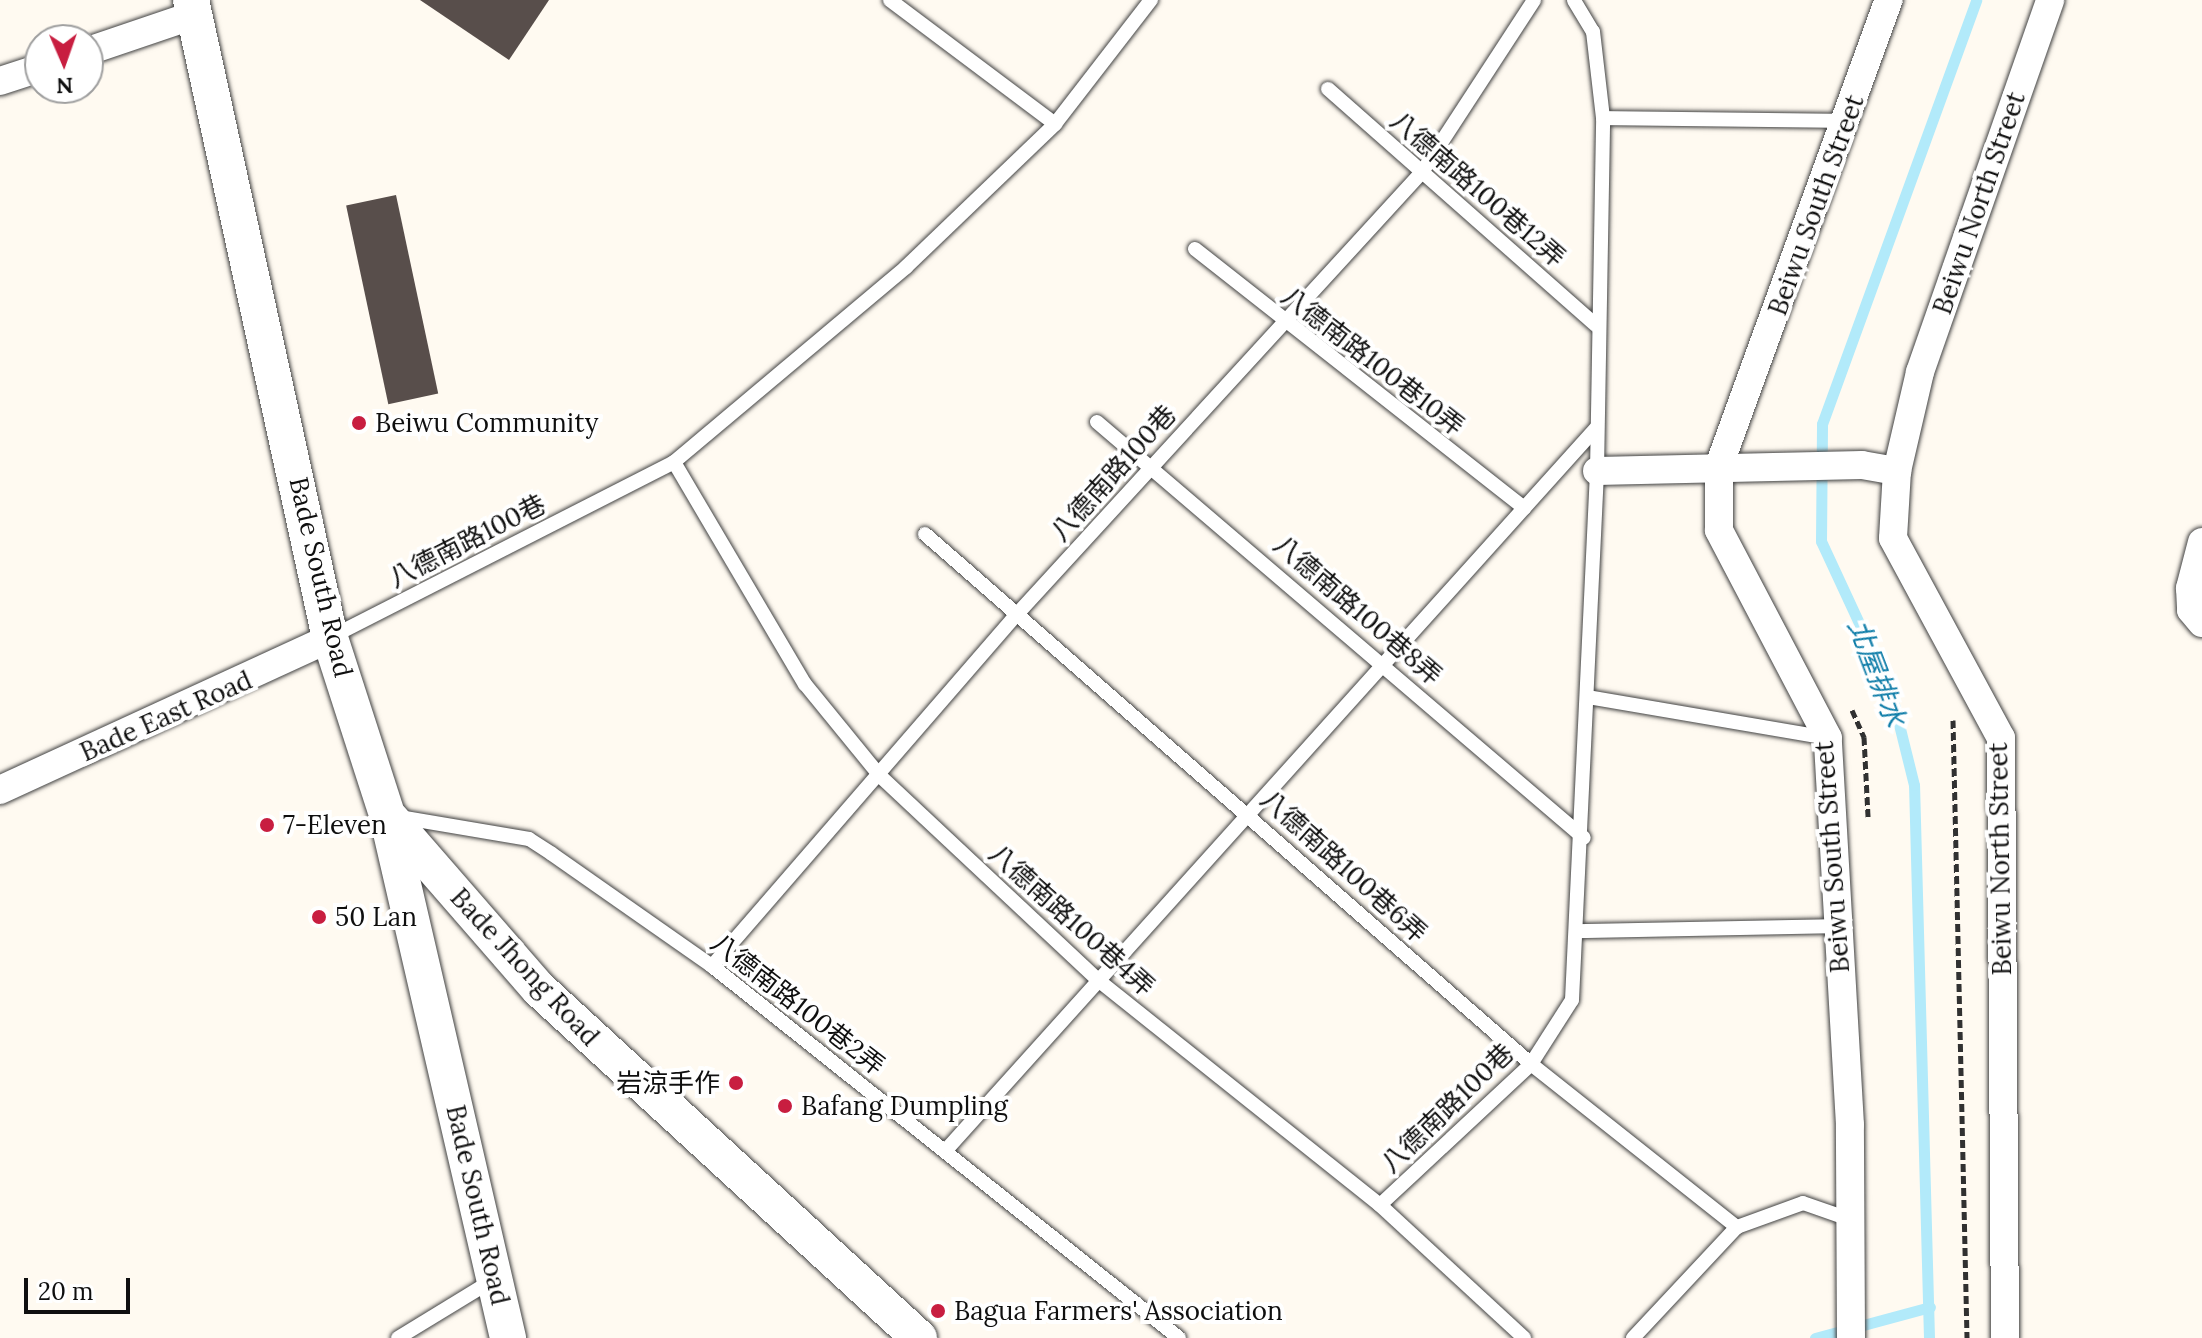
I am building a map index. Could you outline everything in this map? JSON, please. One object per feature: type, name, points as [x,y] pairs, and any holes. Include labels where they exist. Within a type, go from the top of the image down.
[{"type":"street","name":"Beiwu South Street","points":[[1851,1338],[1852,1220],[1828,738],[1719,530],[1719,466],[1848,121],[1889,0]]},
{"type":"street","name":"Beiwu North Street","points":[[2005,1338],[2001,738],[1893,538],[1897,471],[1920,372],[2050,0]]},
{"type":"street","points":[[104,44],[192,8]]},
{"type":"street","name":"Bade South Road","points":[[192,8],[330,638],[387,815],[508,1338]]},
{"type":"street","points":[[0,81],[24,73]]},
{"type":"street","points":[[1597,471],[1862,465],[1897,471]]},
{"type":"street","points":[[2202,542],[2190,588],[2191,610],[2202,623]]},
{"type":"street","name":"Bade East Road","points":[[0,790],[330,638]]},
{"type":"street","name":"Bade Jhong Road","points":[[387,815],[539,989],[919,1338]]},
{"type":"lane","points":[[890,0],[1055,124]]},
{"type":"lane","name":"八德南路100巷","points":[[330,638],[674,462],[906,267],[1055,124],[1151,0]]},
{"type":"lane","name":"八德南路100巷","points":[[712,966],[880,776],[1019,612],[1422,172],[1534,0]]},
{"type":"lane","name":"八德南路100巷","points":[[1380,1205],[1531,1064],[1572,1000],[1581,931],[1597,471],[1596,325],[1603,118],[1593,32],[1574,0]]},
{"type":"lane","name":"八德南路100巷12弄","points":[[1328,89],[1596,325]]},
{"type":"lane","points":[[1603,118],[1848,121]]},
{"type":"lane","name":"八德南路100巷10弄","points":[[1195,249],[1282,322],[1524,508]]},
{"type":"lane","name":"八德南路100巷8弄","points":[[1097,422],[1153,465],[1584,838]]},
{"type":"lane","points":[[947,1149],[1597,427]]},
{"type":"lane","name":"八德南路100巷4弄","points":[[674,462],[805,684],[880,776],[1098,980],[1380,1205],[1524,1338]]},
{"type":"lane","name":"八德南路100巷6弄","points":[[925,534],[1249,813],[1531,1064],[1737,1227]]},
{"type":"lane","points":[[1588,697],[1828,738]]},
{"type":"lane","name":"八德南路100巷2弄","points":[[387,815],[529,839],[712,966],[947,1149],[1179,1338]]},
{"type":"lane","points":[[1581,931],[1836,926]]},
{"type":"lane","points":[[1633,1338],[1737,1227],[1803,1203],[1852,1220]]},
{"type":"lane","points":[[398,1338],[496,1277]]},
{"type":"path","points":[[1850,705],[1864,737],[1868,830]]},
{"type":"building","points":[[420,0],[549,0],[509,60]]},
{"type":"building","points":[[396,195],[438,394],[388,404],[346,206]]},
{"type":"waterway","name":"北屋排水","points":[[1929,1338],[1914,785],[1891,692],[1821,541],[1822,424],[1976,0]]},
{"type":"waterway","name":"北屋排水","points":[[1815,1338],[1930,1307]]},
{"type":"place","name":"Beiwu Community","points":[[359,423]]},
{"type":"place","name":"7-Eleven","points":[[267,825]]},
{"type":"place","name":"50 Lan","points":[[319,917]]},
{"type":"place","name":"岩涼手作","points":[[736,1083]]},
{"type":"place","name":"Bafang Dumpling","points":[[785,1106]]},
{"type":"place","name":"Bagua Farmers' Association","points":[[938,1311]]}]
